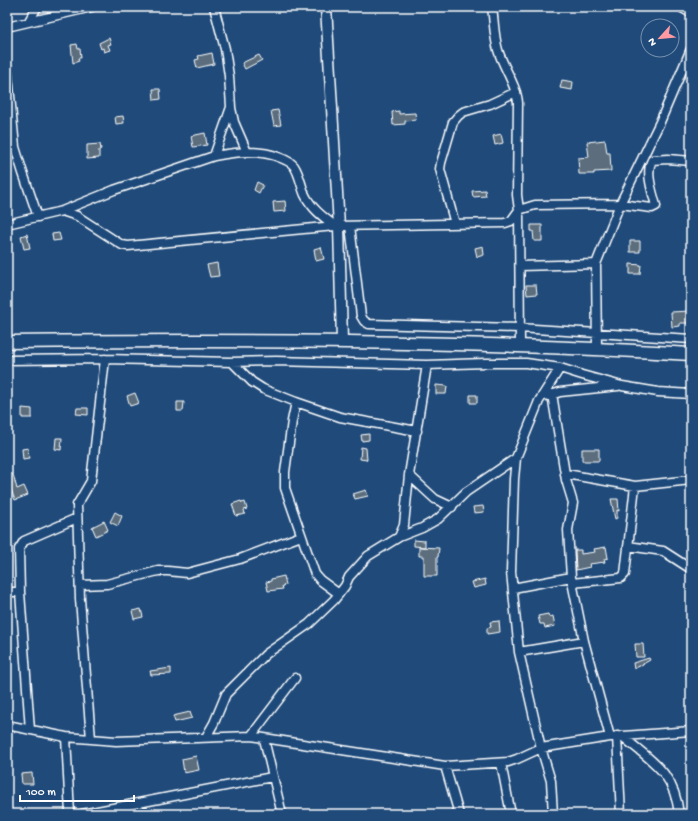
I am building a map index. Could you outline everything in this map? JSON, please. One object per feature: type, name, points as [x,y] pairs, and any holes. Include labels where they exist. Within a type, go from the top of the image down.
[{"type":"main road","points":[[7,342],[166,340],[342,341],[520,345],[691,354]]},
{"type":"street","points":[[29,21],[36,7]]},
{"type":"street","points":[[7,27],[92,7]]},
{"type":"street","points":[[214,7],[225,49],[234,122],[247,152]]},
{"type":"street","points":[[326,7],[342,341]]},
{"type":"street","points":[[492,7],[498,50],[506,72],[516,92],[518,103],[517,195],[519,210],[520,345]]},
{"type":"street","points":[[680,7],[691,13]]},
{"type":"street","points":[[597,348],[596,264],[620,204],[660,122],[691,49]]},
{"type":"street","points":[[7,65],[15,147],[38,217]]},
{"type":"street","points":[[455,224],[440,169],[453,122],[463,112],[484,107],[516,92]]},
{"type":"street","points":[[214,156],[231,107]]},
{"type":"street","points":[[7,224],[62,211],[114,190],[214,156],[247,152],[271,154],[290,162],[294,166],[306,196],[312,206],[318,213],[337,226]]},
{"type":"street","points":[[62,211],[74,214],[122,244],[128,246],[337,226],[508,222],[515,218],[519,210],[535,205],[620,204],[652,208],[656,206],[650,178],[650,163],[652,160],[668,159],[691,161]]},
{"type":"street","points":[[350,226],[361,316],[364,321],[369,324],[519,328],[691,339]]},
{"type":"street","points":[[520,266],[596,264]]},
{"type":"street","points":[[91,739],[80,585],[77,505],[90,481],[105,359]]},
{"type":"street","points":[[7,360],[105,359],[428,364],[506,362],[526,363],[560,368],[622,386],[658,392],[691,394]]},
{"type":"street","points":[[232,362],[252,382],[263,389],[296,402],[340,417],[417,431]]},
{"type":"street","points":[[399,537],[404,524],[409,475],[428,364]]},
{"type":"street","points":[[553,814],[552,785],[541,748],[519,652],[512,572],[514,479],[516,458],[539,401],[560,368]]},
{"type":"street","points":[[539,401],[552,394],[622,386]]},
{"type":"street","points":[[552,394],[566,474],[573,503],[568,530],[572,580],[584,642],[616,736],[621,814]]},
{"type":"street","points":[[296,402],[285,472],[285,488],[311,565],[317,577],[339,594]]},
{"type":"street","points":[[206,737],[214,723],[226,694],[258,660],[309,624],[339,594],[345,586],[348,577],[368,556],[399,537],[430,524],[466,492],[516,458]]},
{"type":"street","points":[[566,474],[635,486],[691,480]]},
{"type":"street","points":[[409,475],[435,499],[452,506]]},
{"type":"street","points":[[513,588],[572,580],[623,577],[625,574],[635,486]]},
{"type":"street","points":[[30,730],[20,592],[19,549],[24,541],[77,518]]},
{"type":"street","points":[[80,585],[107,584],[158,571],[187,573],[240,559],[301,536]]},
{"type":"street","points":[[628,546],[663,551],[691,569]]},
{"type":"street","points":[[7,592],[20,592]]},
{"type":"street","points":[[519,652],[584,642]]},
{"type":"street","points":[[251,736],[295,678]]},
{"type":"street","points":[[7,725],[66,737],[116,741],[251,736],[264,739],[283,740],[366,755],[445,766],[501,763],[517,759],[541,748],[616,736],[691,731]]},
{"type":"street","points":[[616,736],[656,763],[666,774],[672,786],[679,814]]},
{"type":"street","points":[[66,737],[70,814]]},
{"type":"street","points":[[264,739],[282,814]]},
{"type":"street","points":[[501,763],[512,814]]},
{"type":"street","points":[[445,766],[459,814]]},
{"type":"street","points":[[82,814],[272,777]]},
{"type":"building","points":[[109,38],[111,44],[108,45],[110,50],[104,52],[99,43]]},
{"type":"building","points":[[77,44],[78,49],[80,49],[81,58],[78,58],[79,61],[73,63],[71,45]]},
{"type":"building","points":[[212,53],[214,64],[197,68],[195,60],[199,59],[198,56]]},
{"type":"building","points":[[259,55],[262,60],[245,69],[242,63]]},
{"type":"building","points":[[562,80],[573,82],[572,90],[560,88]]},
{"type":"building","points":[[153,89],[160,89],[161,99],[154,100]]},
{"type":"building","points":[[278,110],[281,125],[274,126],[271,111]]},
{"type":"building","points":[[399,111],[399,114],[415,113],[416,120],[405,121],[405,124],[393,125],[392,112]]},
{"type":"building","points":[[123,116],[124,123],[116,124],[115,117]]},
{"type":"building","points":[[205,133],[207,145],[193,147],[191,136]]},
{"type":"building","points":[[501,134],[503,143],[495,145],[493,136]]},
{"type":"building","points":[[605,140],[607,153],[610,153],[611,171],[594,172],[594,174],[579,174],[578,158],[589,157],[587,142]]},
{"type":"building","points":[[100,144],[101,149],[99,150],[99,158],[87,159],[87,145]]},
{"type":"building","points":[[257,182],[263,185],[259,193],[254,190]]},
{"type":"building","points":[[485,190],[486,196],[473,197],[472,191]]},
{"type":"building","points":[[285,201],[286,211],[274,212],[273,202]]},
{"type":"building","points":[[531,225],[542,225],[542,241],[534,241]]},
{"type":"building","points":[[59,233],[61,240],[53,241],[52,234]]},
{"type":"building","points":[[27,234],[30,248],[24,249],[21,236]]},
{"type":"building","points":[[630,241],[640,241],[640,252],[630,252]]},
{"type":"building","points":[[483,246],[484,255],[477,257],[475,248]]},
{"type":"building","points":[[321,247],[324,259],[316,261],[314,249]]},
{"type":"building","points":[[217,263],[219,276],[210,277],[207,265]]},
{"type":"building","points":[[630,264],[641,265],[640,274],[630,274]]},
{"type":"building","points":[[526,285],[536,285],[537,294],[527,295]]},
{"type":"building","points":[[690,311],[690,323],[680,323],[680,326],[672,327],[671,312]]},
{"type":"building","points":[[436,385],[447,386],[446,394],[436,394]]},
{"type":"building","points":[[135,393],[139,403],[130,406],[127,396]]},
{"type":"building","points":[[470,395],[477,395],[477,403],[470,403]]},
{"type":"building","points":[[177,402],[184,402],[183,411],[177,411]]},
{"type":"building","points":[[22,408],[32,409],[32,418],[22,418]]},
{"type":"building","points":[[77,408],[88,408],[88,415],[76,414]]},
{"type":"building","points":[[369,434],[369,440],[362,441],[361,435]]},
{"type":"building","points":[[56,438],[62,438],[61,450],[55,449]]},
{"type":"building","points":[[361,447],[366,448],[367,460],[360,459]]},
{"type":"building","points":[[28,448],[29,458],[23,459],[22,449]]},
{"type":"building","points":[[582,449],[599,449],[599,461],[582,461]]},
{"type":"building","points":[[13,474],[17,489],[24,486],[28,495],[15,500],[7,480],[7,476]]},
{"type":"building","points":[[366,490],[368,496],[355,499],[353,494]]},
{"type":"building","points":[[611,499],[618,499],[619,511],[617,510],[617,518],[615,519]]},
{"type":"building","points":[[241,501],[242,503],[245,502],[247,509],[244,510],[245,514],[236,516],[232,504]]},
{"type":"building","points":[[483,506],[484,512],[474,513],[473,507]]},
{"type":"building","points":[[115,512],[122,516],[118,526],[110,522]]},
{"type":"building","points":[[104,521],[108,530],[96,536],[92,527]]},
{"type":"building","points":[[414,540],[425,541],[425,547],[414,546]]},
{"type":"building","points":[[419,547],[439,548],[437,557],[437,576],[424,576],[424,556],[419,556]]},
{"type":"building","points":[[606,547],[608,558],[604,559],[605,562],[589,564],[590,567],[576,570],[575,550],[581,550],[581,554],[595,552],[594,549]]},
{"type":"building","points":[[284,576],[286,585],[282,586],[283,589],[268,591],[266,582],[271,581],[271,579]]},
{"type":"building","points":[[485,579],[486,585],[474,588],[472,582]]},
{"type":"building","points":[[141,609],[143,617],[134,619],[132,611]]},
{"type":"building","points":[[548,614],[549,617],[553,616],[555,626],[545,628],[544,624],[540,624],[538,616]]},
{"type":"building","points":[[499,621],[500,632],[487,634],[487,628],[491,627],[490,622]]},
{"type":"building","points":[[635,644],[643,644],[644,657],[636,657]]},
{"type":"building","points":[[649,658],[650,660],[634,669],[633,663]]},
{"type":"building","points":[[171,668],[171,674],[151,675],[150,671]]},
{"type":"building","points":[[190,712],[192,718],[175,722],[173,716]]},
{"type":"building","points":[[196,756],[199,770],[184,773],[182,759]]},
{"type":"building","points":[[32,773],[33,784],[22,784],[21,774]]}]
